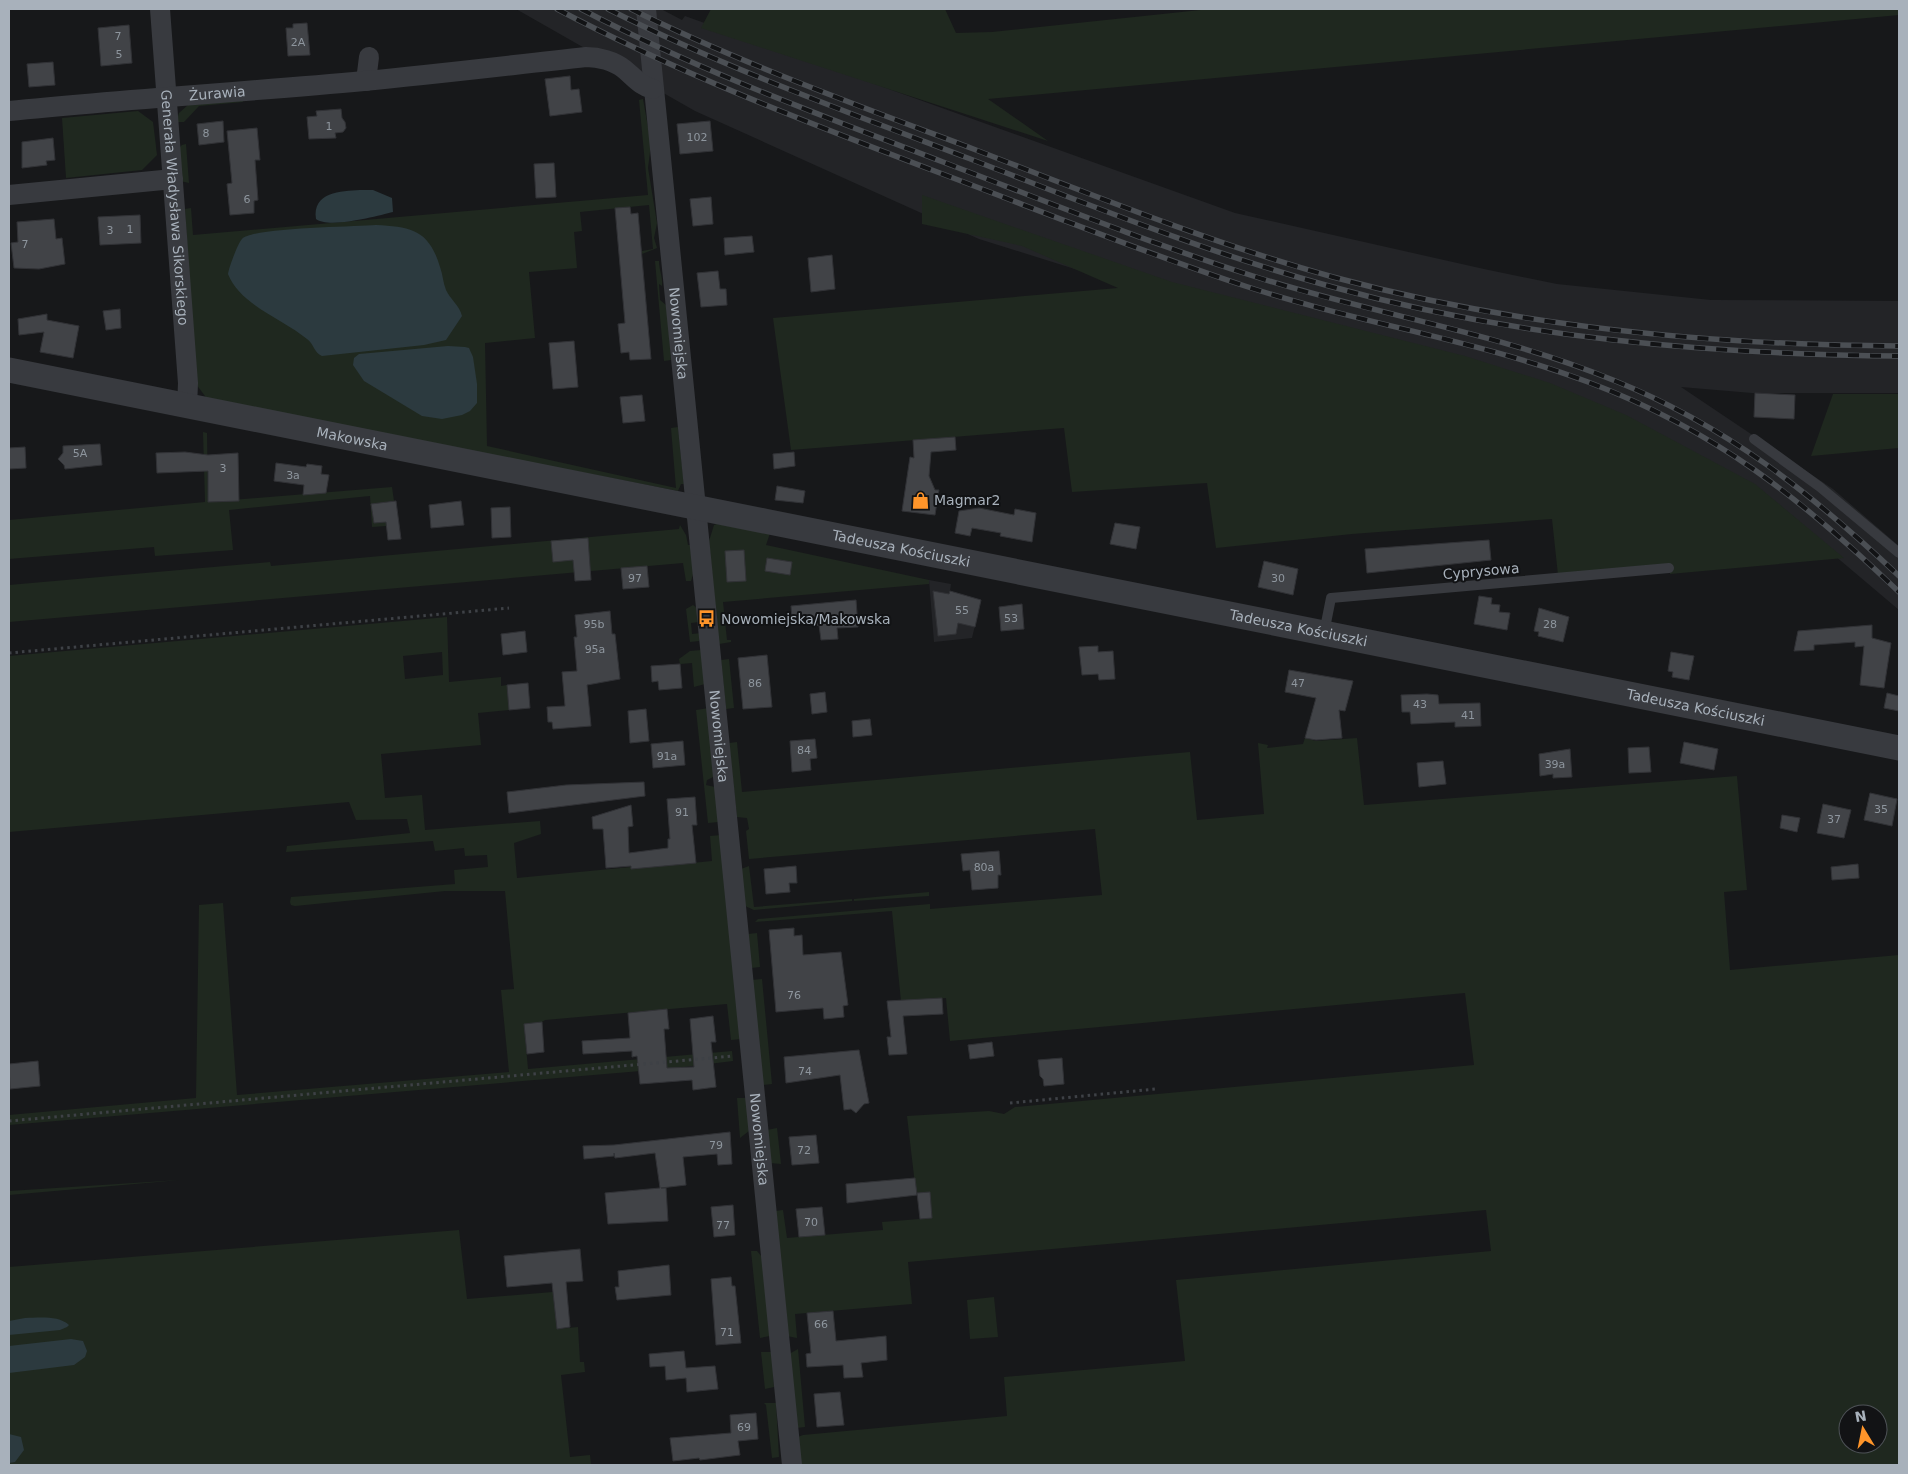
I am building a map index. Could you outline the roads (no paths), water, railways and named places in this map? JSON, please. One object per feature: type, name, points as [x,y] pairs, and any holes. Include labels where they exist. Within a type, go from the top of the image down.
[{"type":"street","name":"Generała Władysława Sikorskiego","points":[[160,9],[188,383],[187,407]]},
{"type":"street","name":"Nowomiejska","points":[[646,9],[792,1465]]},
{"type":"street","points":[[366,81],[369,57]]},
{"type":"street","name":"Żurawia","points":[[9,110],[366,81],[594,57],[620,66],[638,82],[653,89]]},
{"type":"street","points":[[9,194],[173,180]]},
{"type":"street","name":"Makowska","points":[[9,370],[696,508]]},
{"type":"street","name":"Tadeusza Kościuszki","points":[[696,508],[1899,748]]},
{"type":"lane","points":[[1754,439],[1820,487],[1899,553]]},
{"type":"lane","name":"Cyprysowa","points":[[1324,633],[1331,598],[1669,568]]},
{"type":"railway","points":[[557,9],[649,54],[742,95],[884,152],[1166,259],[1287,299],[1503,354],[1546,367],[1634,401],[1677,422],[1755,470],[1827,527],[1899,592]]},
{"type":"railway","points":[[581,9],[669,52],[759,91],[1172,249],[1295,289],[1524,349],[1569,363],[1613,380],[1693,418],[1766,464],[1833,517],[1899,576]]},
{"type":"railway","points":[[608,9],[695,50],[784,88],[874,123],[1191,242],[1282,273],[1329,286],[1399,304],[1470,319],[1612,340],[1755,352],[1899,356]]},
{"type":"railway","points":[[631,9],[712,47],[795,81],[1100,198],[1239,248],[1333,277],[1473,309],[1543,321],[1614,330],[1756,342],[1899,346]]},
{"type":"place","name":"Magmar2","points":[[920,500]]},
{"type":"place","name":"Nowomiejska/Makowska","points":[[707,619]]}]
